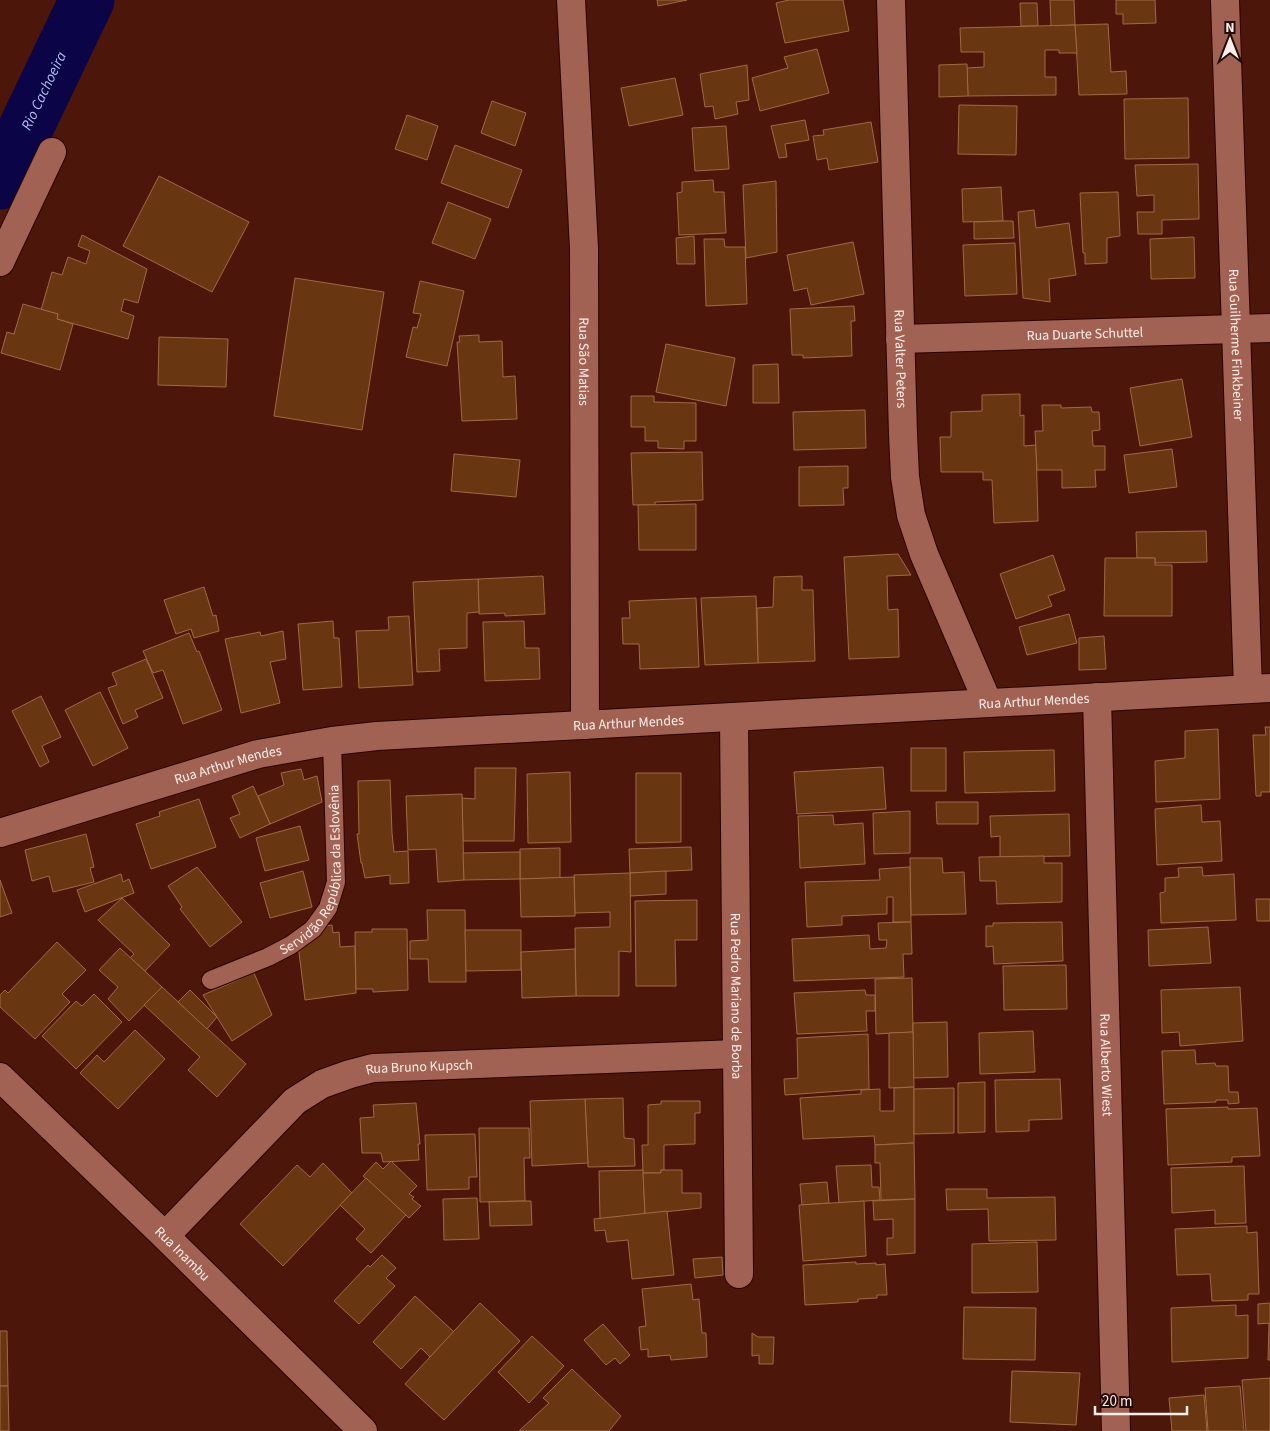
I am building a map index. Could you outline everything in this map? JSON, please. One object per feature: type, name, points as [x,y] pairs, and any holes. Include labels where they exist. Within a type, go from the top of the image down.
[{"type":"street","name":"Rua São Matias","points":[[571,0],[584,248],[585,725]]},
{"type":"street","name":"Rua Valter Peters","points":[[892,0],[905,476],[911,515],[924,554],[988,703]]},
{"type":"street","name":"Rua Guilherme Finkbeiner","points":[[1225,0],[1236,329],[1259,688]]},
{"type":"street","points":[[0,262],[52,152]]},
{"type":"street","name":"Rua Duarte Schuttel","points":[[900,339],[1270,328]]},
{"type":"street","name":"Rua Arthur Mendes","points":[[0,833],[258,754],[332,741],[377,736],[1259,688]]},
{"type":"street","name":"Rua Alberto Wiest","points":[[1097,697],[1116,1431]]},
{"type":"street","name":"Rua Pedro Mariano de Borba","points":[[734,717],[739,1274]]},
{"type":"street","name":"Rua Bruno Kupsch","points":[[165,1236],[295,1101],[322,1084],[350,1074],[373,1068],[737,1054]]},
{"type":"street","name":"Rua Inambu","points":[[0,1077],[363,1431]]},
{"type":"lane","name":"Servidão República da Eslovênia","points":[[212,980],[268,957],[291,945],[313,928],[328,908],[336,882],[332,741]]},
{"type":"building","points":[[657,0],[687,0],[658,6]]},
{"type":"building","points":[[789,0],[843,0],[849,31],[785,43],[776,3]]},
{"type":"building","points":[[1050,0],[1074,0],[1075,25],[1051,26]]},
{"type":"building","points":[[1116,0],[1155,0],[1156,23],[1123,24],[1123,14],[1116,14]]},
{"type":"building","points":[[1020,3],[1037,3],[1038,26],[1021,26]]},
{"type":"building","points":[[1108,24],[1111,72],[1126,71],[1127,94],[1079,95],[1075,25]]},
{"type":"building","points":[[1075,25],[1077,53],[1059,53],[1059,50],[1045,50],[1045,77],[1056,77],[1056,95],[968,96],[967,68],[984,67],[984,52],[961,52],[960,28]]},
{"type":"building","points":[[817,49],[829,93],[760,111],[752,78],[788,68],[784,57]]},
{"type":"building","points":[[967,64],[968,96],[939,97],[939,65]]},
{"type":"building","points":[[747,65],[749,100],[736,102],[738,114],[715,119],[713,106],[705,107],[700,74]]},
{"type":"building","points":[[675,78],[683,115],[629,126],[621,88]]},
{"type":"building","points":[[1188,98],[1189,158],[1125,159],[1124,99]]},
{"type":"building","points":[[492,101],[526,113],[515,146],[481,133]]},
{"type":"building","points":[[959,105],[1017,106],[1016,155],[958,154]]},
{"type":"building","points":[[407,115],[438,126],[427,160],[395,149]]},
{"type":"building","points":[[805,120],[809,140],[785,144],[787,157],[779,158],[771,126]]},
{"type":"building","points":[[871,122],[878,162],[829,170],[827,158],[817,160],[813,136],[824,135],[823,130]]},
{"type":"building","points":[[726,126],[729,169],[695,171],[692,128]]},
{"type":"building","points":[[455,145],[522,170],[508,208],[441,183]]},
{"type":"building","points":[[1198,164],[1199,219],[1162,220],[1162,234],[1138,234],[1137,212],[1154,212],[1154,195],[1137,196],[1135,165]]},
{"type":"building","points":[[159,176],[249,222],[212,292],[123,246]]},
{"type":"building","points":[[713,180],[714,192],[724,192],[726,233],[679,235],[677,193],[682,192],[682,182]]},
{"type":"building","points":[[776,181],[777,252],[746,258],[743,185]]},
{"type":"building","points":[[1001,187],[1003,221],[963,222],[962,189]]},
{"type":"building","points":[[1118,192],[1120,236],[1107,238],[1107,263],[1085,264],[1080,193]]},
{"type":"building","points":[[448,202],[491,219],[475,259],[432,243]]},
{"type":"building","points":[[1034,210],[1036,228],[1069,223],[1076,275],[1049,279],[1050,302],[1023,298],[1018,212]]},
{"type":"building","points":[[1013,221],[1014,238],[974,239],[974,222]]},
{"type":"building","points":[[82,235],[147,269],[138,303],[124,299],[121,311],[134,316],[128,339],[57,319],[58,314],[41,310],[52,272],[62,275],[68,257],[86,264],[90,251],[78,246]]},
{"type":"building","points":[[694,236],[695,264],[677,264],[676,238]]},
{"type":"building","points":[[1194,237],[1195,278],[1151,279],[1150,239]]},
{"type":"building","points":[[704,239],[724,239],[725,247],[745,247],[747,304],[706,306]]},
{"type":"building","points":[[853,242],[864,294],[811,305],[807,288],[794,291],[787,255]]},
{"type":"building","points":[[1015,243],[1017,294],[965,296],[963,245]]},
{"type":"building","points":[[295,278],[384,292],[362,430],[274,416]]},
{"type":"building","points":[[420,281],[464,291],[447,366],[406,357],[413,327],[417,328],[421,314],[413,313]]},
{"type":"building","points":[[23,304],[58,314],[57,319],[73,324],[60,370],[1,353],[7,332],[14,334]]},
{"type":"building","points":[[854,306],[855,321],[851,321],[852,356],[803,358],[803,355],[792,355],[790,309]]},
{"type":"building","points":[[479,335],[479,342],[502,341],[503,377],[515,376],[517,419],[462,421],[457,342],[460,342],[459,336]]},
{"type":"building","points":[[159,337],[228,339],[226,387],[158,385]]},
{"type":"building","points":[[666,344],[735,358],[726,406],[656,392]]},
{"type":"building","points":[[778,364],[779,403],[753,403],[753,365]]},
{"type":"building","points":[[1182,379],[1192,437],[1140,446],[1130,388]]},
{"type":"building","points":[[1020,394],[1020,416],[1024,415],[1024,446],[1036,445],[1038,521],[994,523],[992,480],[983,480],[983,472],[941,472],[940,437],[951,437],[951,412],[982,411],[982,395]]},
{"type":"building","points":[[631,396],[654,396],[654,402],[696,403],[696,441],[684,441],[684,449],[658,448],[658,441],[645,441],[645,427],[631,427]]},
{"type":"building","points":[[1042,405],[1061,405],[1061,408],[1091,407],[1092,412],[1099,412],[1100,430],[1092,431],[1093,446],[1105,446],[1105,470],[1095,470],[1096,487],[1062,488],[1062,470],[1037,470],[1035,431],[1043,431]]},
{"type":"building","points":[[865,410],[866,448],[794,450],[793,412]]},
{"type":"building","points":[[1172,449],[1177,487],[1129,493],[1124,455]]},
{"type":"building","points":[[702,452],[703,500],[655,502],[655,505],[633,505],[631,453]]},
{"type":"building","points":[[454,454],[520,460],[516,497],[451,491]]},
{"type":"building","points":[[848,466],[848,488],[843,488],[844,505],[799,506],[799,467]]},
{"type":"building","points":[[696,504],[696,550],[639,550],[638,505]]},
{"type":"building","points":[[1206,531],[1207,562],[1155,563],[1155,558],[1137,558],[1136,532]]},
{"type":"building","points":[[898,554],[911,575],[887,576],[888,610],[898,609],[899,657],[849,659],[844,557]]},
{"type":"building","points":[[1053,555],[1065,590],[1048,596],[1052,606],[1016,619],[1000,574]]},
{"type":"building","points":[[1105,558],[1155,558],[1155,565],[1172,565],[1172,616],[1104,616]]},
{"type":"building","points":[[543,576],[545,614],[505,616],[505,613],[479,614],[478,579]]},
{"type":"building","points":[[802,576],[802,590],[813,590],[815,661],[758,663],[757,608],[773,607],[774,577]]},
{"type":"building","points":[[478,579],[479,612],[467,613],[467,648],[439,649],[440,671],[417,672],[413,582]]},
{"type":"building","points":[[204,587],[213,616],[216,615],[219,631],[194,638],[191,629],[176,634],[164,600]]},
{"type":"building","points":[[756,596],[758,663],[705,665],[701,598]]},
{"type":"building","points":[[696,598],[699,667],[640,669],[639,644],[623,644],[622,618],[630,618],[629,601]]},
{"type":"building","points":[[1069,614],[1077,643],[1027,655],[1019,627]]},
{"type":"building","points":[[409,616],[413,685],[359,688],[356,631],[389,630],[388,617]]},
{"type":"building","points":[[333,621],[334,638],[339,638],[342,687],[303,690],[298,624]]},
{"type":"building","points":[[524,621],[525,648],[539,648],[540,679],[485,681],[483,622]]},
{"type":"building","points":[[283,631],[286,659],[270,662],[280,703],[241,713],[225,639],[260,632],[261,636]]},
{"type":"building","points":[[189,633],[197,652],[199,651],[222,710],[183,724],[163,670],[153,673],[143,651]]},
{"type":"building","points":[[1104,636],[1106,669],[1079,670],[1079,638]]},
{"type":"building","points":[[146,659],[163,698],[135,710],[138,717],[123,724],[108,688],[117,685],[112,673]]},
{"type":"building","points":[[100,692],[128,748],[93,766],[65,710]]},
{"type":"building","points":[[41,696],[61,737],[42,746],[49,762],[40,767],[12,711]]},
{"type":"building","points":[[1265,727],[1270,727],[1270,792],[1261,792],[1261,796],[1256,796],[1253,735],[1266,735]]},
{"type":"building","points":[[1218,729],[1220,799],[1156,802],[1155,761],[1185,758],[1185,731]]},
{"type":"building","points":[[911,748],[946,748],[946,791],[911,791]]},
{"type":"building","points":[[1054,750],[1055,791],[965,793],[964,752]]},
{"type":"building","points":[[883,767],[886,809],[797,814],[794,772]]},
{"type":"building","points":[[475,768],[516,768],[514,841],[463,841],[462,798],[475,799]]},
{"type":"building","points":[[301,769],[304,780],[317,776],[322,802],[270,824],[258,796],[284,785],[281,773]]},
{"type":"building","points":[[570,772],[571,842],[528,843],[527,774]]},
{"type":"building","points":[[636,773],[681,773],[681,842],[636,843]]},
{"type":"building","points":[[390,780],[394,852],[408,851],[409,883],[390,884],[390,875],[365,878],[361,863],[357,834],[359,834],[358,781]]},
{"type":"building","points":[[253,786],[270,824],[240,838],[230,818],[240,814],[232,796]]},
{"type":"building","points":[[462,794],[464,880],[438,882],[436,849],[408,850],[406,796]]},
{"type":"building","points":[[199,799],[216,847],[151,869],[136,824],[160,816],[159,812]]},
{"type":"building","points":[[936,802],[978,802],[978,824],[937,824]]},
{"type":"building","points":[[1201,805],[1202,822],[1220,821],[1222,861],[1157,865],[1155,809]]},
{"type":"building","points":[[910,811],[910,853],[874,854],[873,813]]},
{"type":"building","points":[[1069,814],[1070,856],[1000,857],[1000,836],[991,837],[990,816]]},
{"type":"building","points":[[833,815],[834,825],[863,823],[865,864],[800,868],[798,816]]},
{"type":"building","points":[[300,826],[309,860],[265,871],[256,838]]},
{"type":"building","points":[[86,834],[94,867],[90,868],[94,882],[53,892],[49,876],[32,881],[25,850]]},
{"type":"building","points":[[691,847],[692,870],[630,873],[629,849]]},
{"type":"building","points":[[560,848],[560,878],[520,879],[520,849]]},
{"type":"building","points":[[520,852],[520,879],[464,880],[463,853]]},
{"type":"building","points":[[1044,856],[1044,863],[1062,863],[1062,902],[997,904],[996,881],[980,881],[979,857]]},
{"type":"building","points":[[910,858],[942,858],[943,873],[964,872],[966,914],[911,915]]},
{"type":"building","points":[[197,867],[242,922],[210,947],[180,909],[182,907],[168,886]]},
{"type":"building","points":[[910,867],[911,922],[893,922],[893,897],[887,897],[887,914],[842,916],[842,925],[807,927],[805,882],[880,880],[879,869]]},
{"type":"building","points":[[1202,867],[1203,876],[1234,874],[1236,920],[1161,923],[1160,893],[1165,892],[1165,878],[1179,877],[1178,868]]},
{"type":"building","points":[[303,871],[312,907],[270,918],[260,883]]},
{"type":"building","points":[[666,871],[666,894],[630,896],[630,873]]},
{"type":"building","points":[[630,873],[631,952],[619,951],[619,996],[576,996],[575,928],[610,927],[610,912],[575,913],[574,875]]},
{"type":"building","points":[[121,874],[123,882],[129,879],[134,893],[85,912],[77,890]]},
{"type":"building","points":[[574,877],[575,916],[521,917],[520,879]]},
{"type":"building","points":[[0,880],[12,913],[0,917]]},
{"type":"building","points":[[122,898],[170,945],[145,971],[130,958],[134,954],[98,920]]},
{"type":"building","points":[[1256,899],[1270,899],[1270,921],[1257,921]]},
{"type":"building","points":[[697,900],[697,940],[675,940],[676,986],[636,986],[635,901]]},
{"type":"building","points":[[427,910],[465,910],[466,982],[429,982],[428,959],[410,959],[410,941],[428,940]]},
{"type":"building","points":[[911,922],[912,954],[903,954],[904,977],[794,981],[792,939],[869,935],[870,949],[886,948],[887,940],[879,940],[878,923]]},
{"type":"building","points":[[1062,922],[1063,961],[994,964],[993,946],[986,947],[986,926],[993,926],[993,923]]},
{"type":"building","points":[[332,925],[333,933],[339,932],[340,947],[355,946],[356,993],[305,1000],[298,945],[325,926]]},
{"type":"building","points":[[1208,927],[1211,963],[1149,966],[1148,930]]},
{"type":"building","points":[[372,929],[407,929],[408,990],[373,992],[373,989],[356,989],[355,932],[372,932]]},
{"type":"building","points":[[465,930],[521,930],[521,970],[466,971]]},
{"type":"building","points":[[57,942],[86,970],[62,994],[70,1002],[35,1039],[0,1007],[0,995],[5,990],[8,993]]},
{"type":"building","points":[[120,948],[162,987],[129,1021],[108,999],[118,987],[99,970]]},
{"type":"building","points":[[575,949],[576,996],[522,998],[521,952]]},
{"type":"building","points":[[1066,965],[1067,1009],[1004,1010],[1003,966]]},
{"type":"building","points":[[254,973],[272,1015],[232,1041],[203,995]]},
{"type":"building","points":[[912,978],[913,1032],[876,1034],[875,979]]},
{"type":"building","points":[[162,987],[246,1064],[217,1097],[188,1070],[200,1057],[144,1005]]},
{"type":"building","points":[[1240,987],[1243,1041],[1180,1046],[1179,1032],[1162,1033],[1161,990]]},
{"type":"building","points":[[190,990],[217,1017],[207,1029],[178,1002]]},
{"type":"building","points":[[865,990],[866,995],[875,995],[875,1011],[866,1011],[867,1031],[797,1034],[794,993]]},
{"type":"building","points":[[94,994],[122,1022],[76,1069],[42,1036],[76,1001],[82,1006]]},
{"type":"building","points":[[947,1022],[948,1077],[913,1078],[913,1023]]},
{"type":"building","points":[[135,1030],[165,1059],[118,1109],[80,1073],[97,1055],[104,1062]]},
{"type":"building","points":[[1033,1031],[1035,1072],[980,1074],[979,1033]]},
{"type":"building","points":[[913,1032],[914,1087],[889,1088],[889,1033]]},
{"type":"building","points":[[868,1034],[869,1089],[785,1095],[784,1079],[798,1078],[797,1038]]},
{"type":"building","points":[[1195,1050],[1196,1064],[1215,1063],[1216,1066],[1228,1066],[1229,1092],[1238,1092],[1239,1103],[1228,1104],[1228,1100],[1216,1100],[1216,1102],[1164,1104],[1162,1051]]},
{"type":"building","points":[[1060,1079],[1062,1119],[1029,1120],[1029,1131],[996,1132],[995,1080]]},
{"type":"building","points":[[985,1082],[985,1132],[958,1133],[958,1083]]},
{"type":"building","points":[[914,1087],[914,1143],[875,1145],[874,1136],[803,1139],[800,1098],[861,1094],[861,1090],[880,1089],[880,1111],[894,1111],[894,1088]]},
{"type":"building","points":[[954,1088],[954,1133],[914,1134],[914,1089]]},
{"type":"building","points":[[623,1098],[624,1138],[634,1139],[635,1166],[588,1167],[585,1099]]},
{"type":"building","points":[[585,1099],[588,1163],[532,1166],[530,1101]]},
{"type":"building","points":[[661,1101],[700,1101],[700,1113],[695,1113],[695,1144],[664,1145],[664,1170],[661,1170],[661,1173],[643,1173],[642,1145],[648,1145],[648,1105],[661,1104]]},
{"type":"building","points":[[416,1103],[420,1144],[418,1144],[419,1160],[383,1162],[381,1153],[362,1153],[360,1118],[374,1117],[373,1105]]},
{"type":"building","points":[[1228,1107],[1228,1109],[1257,1108],[1260,1156],[1232,1157],[1232,1162],[1168,1165],[1166,1109]]},
{"type":"building","points":[[479,1128],[529,1128],[530,1158],[524,1158],[525,1201],[480,1202]]},
{"type":"building","points":[[475,1134],[477,1177],[469,1177],[469,1189],[427,1190],[425,1135]]},
{"type":"building","points":[[914,1143],[915,1199],[881,1200],[880,1163],[875,1163],[875,1145]]},
{"type":"building","points":[[391,1161],[417,1186],[409,1194],[421,1206],[409,1218],[363,1176],[376,1162],[383,1169]]},
{"type":"building","points":[[323,1163],[352,1193],[283,1266],[240,1224],[297,1165],[310,1177]]},
{"type":"building","points":[[871,1165],[872,1187],[879,1187],[880,1200],[839,1203],[836,1166]]},
{"type":"building","points":[[1244,1166],[1246,1223],[1215,1224],[1215,1210],[1172,1213],[1171,1168]]},
{"type":"building","points":[[643,1170],[645,1214],[600,1219],[599,1171]]},
{"type":"building","points":[[661,1170],[682,1170],[682,1193],[701,1193],[701,1208],[645,1214],[643,1173],[661,1173]]},
{"type":"building","points":[[366,1178],[406,1215],[371,1253],[356,1239],[365,1229],[340,1205]]},
{"type":"building","points":[[827,1182],[829,1203],[802,1205],[800,1184]]},
{"type":"building","points":[[946,1189],[987,1189],[987,1198],[1055,1197],[1056,1240],[989,1241],[988,1209],[947,1210]]},
{"type":"building","points":[[477,1198],[479,1239],[444,1240],[443,1199]]},
{"type":"building","points":[[915,1199],[915,1253],[887,1255],[887,1238],[893,1238],[893,1219],[874,1220],[873,1201]]},
{"type":"building","points":[[531,1201],[532,1225],[490,1226],[489,1202]]},
{"type":"building","points":[[864,1201],[866,1256],[803,1261],[799,1205]]},
{"type":"building","points":[[667,1211],[674,1275],[632,1279],[628,1240],[607,1242],[605,1230],[595,1231],[594,1219]]},
{"type":"building","points":[[1247,1226],[1247,1233],[1257,1232],[1259,1294],[1248,1294],[1248,1300],[1212,1301],[1210,1274],[1177,1275],[1175,1229]]},
{"type":"building","points":[[1037,1242],[1038,1292],[972,1293],[972,1244]]},
{"type":"building","points":[[382,1255],[396,1268],[386,1278],[395,1286],[359,1324],[334,1301],[368,1265],[370,1267]]},
{"type":"building","points":[[722,1257],[723,1275],[695,1278],[693,1259]]},
{"type":"building","points":[[856,1262],[856,1264],[885,1264],[887,1295],[877,1295],[877,1298],[858,1299],[858,1302],[805,1305],[803,1265]]},
{"type":"building","points":[[691,1284],[693,1300],[699,1299],[702,1333],[706,1333],[707,1357],[671,1360],[670,1355],[648,1357],[648,1349],[641,1350],[639,1327],[646,1326],[642,1289]]},
{"type":"building","points":[[415,1296],[454,1332],[430,1357],[421,1348],[401,1369],[373,1342]]},
{"type":"building","points":[[480,1303],[520,1341],[444,1420],[405,1384]]},
{"type":"building","points":[[1270,1303],[1270,1360],[1268,1360],[1269,1323],[1258,1324],[1258,1304]]},
{"type":"building","points":[[1236,1305],[1236,1316],[1248,1315],[1248,1358],[1172,1362],[1171,1308]]},
{"type":"building","points":[[964,1307],[1036,1308],[1035,1360],[963,1359]]},
{"type":"building","points":[[603,1324],[630,1355],[620,1364],[615,1358],[606,1365],[584,1340]]},
{"type":"building","points":[[0,1331],[7,1331],[8,1386],[0,1386]]},
{"type":"building","points":[[752,1333],[758,1337],[774,1337],[773,1364],[759,1364],[759,1355],[752,1356]]},
{"type":"building","points":[[532,1336],[564,1366],[529,1403],[498,1372]]},
{"type":"building","points":[[572,1369],[621,1416],[609,1431],[519,1431],[549,1403],[543,1398]]},
{"type":"building","points":[[1012,1371],[1080,1373],[1076,1425],[1010,1422]]},
{"type":"building","points":[[1270,1378],[1270,1431],[1246,1431],[1242,1380]]},
{"type":"building","points":[[0,1386],[8,1386],[9,1431],[0,1431]]},
{"type":"building","points":[[1240,1386],[1244,1431],[1208,1431],[1205,1388]]},
{"type":"building","points":[[1204,1395],[1207,1431],[1172,1431],[1169,1398]]},
{"type":"waterway","name":"Rio Cachoeira","points":[[0,182],[87,0]]}]
